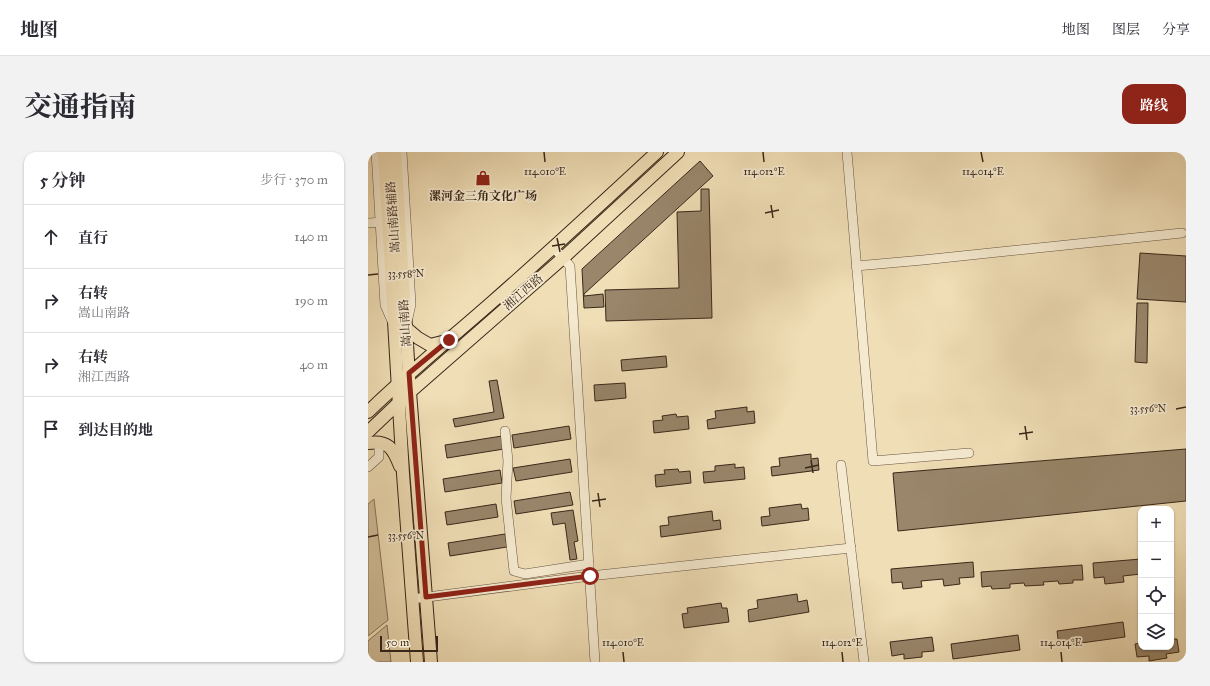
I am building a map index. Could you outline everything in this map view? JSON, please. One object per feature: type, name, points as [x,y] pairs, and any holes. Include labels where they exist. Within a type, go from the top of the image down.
[{"type":"main road","name":"嵩山南路","points":[[384,152],[393,221],[400,328],[397,383],[416,662]]},
{"type":"main road","name":"嵩山南路","points":[[393,221],[394,152]]},
{"type":"main road","name":"湘江西路","points":[[368,412],[397,383],[449,340],[554,248],[657,152]]},
{"type":"main road","name":"湘江西路","points":[[368,432],[410,392],[563,258],[678,152]]},
{"type":"main road","name":"嵩山南路","points":[[400,328],[409,373],[431,662]]},
{"type":"main road","points":[[400,328],[430,345],[449,340]]},
{"type":"main road","points":[[373,442],[387,445],[393,452],[403,474]]},
{"type":"street","name":"嵩山南路辅路","points":[[376,152],[393,221]]},
{"type":"street","name":"嵩山南路辅路","points":[[400,328],[386,305],[393,221],[402,152]]},
{"type":"street","points":[[847,152],[873,461],[969,452]]},
{"type":"street","points":[[368,223],[393,221]]},
{"type":"street","points":[[856,266],[1182,233]]},
{"type":"street","points":[[554,248],[570,266],[595,662]]},
{"type":"street","points":[[505,431],[508,461],[506,498],[514,571],[525,574],[589,564]]},
{"type":"street","points":[[368,467],[379,457],[373,442]]},
{"type":"street","points":[[841,465],[864,662]]},
{"type":"street","points":[[412,599],[590,576],[851,548]]},
{"type":"shaded area","points":[[374,499],[388,620],[368,636],[368,504]]},
{"type":"shaded area","points":[[387,625],[391,662],[368,662],[368,641]]},
{"type":"building","points":[[700,161],[713,176],[584,294],[584,296],[603,294],[604,307],[584,308],[582,269]]},
{"type":"building","points":[[701,189],[709,189],[712,318],[606,321],[605,290],[679,288],[677,212],[701,211]]},
{"type":"building","points":[[1140,253],[1186,256],[1186,302],[1137,299]]},
{"type":"building","points":[[1137,303],[1148,303],[1147,363],[1135,362]]},
{"type":"building","points":[[666,356],[667,367],[622,371],[621,360]]},
{"type":"building","points":[[497,380],[504,418],[455,427],[453,419],[494,412],[489,381]]},
{"type":"building","points":[[625,383],[626,398],[595,401],[594,385]]},
{"type":"building","points":[[747,407],[747,412],[754,411],[755,423],[708,429],[707,420],[716,418],[715,411]]},
{"type":"building","points":[[676,414],[677,417],[688,416],[689,429],[654,433],[653,421],[663,420],[662,416]]},
{"type":"building","points":[[569,426],[571,439],[514,448],[512,435]]},
{"type":"building","points":[[502,436],[504,449],[447,458],[445,445]]},
{"type":"building","points":[[1186,449],[1186,501],[898,531],[893,473]]},
{"type":"building","points":[[811,454],[811,459],[818,458],[819,470],[772,476],[771,467],[780,466],[779,458]]},
{"type":"building","points":[[570,459],[572,472],[516,481],[513,468]]},
{"type":"building","points":[[735,464],[735,468],[744,467],[745,479],[704,483],[703,472],[715,471],[715,466]]},
{"type":"building","points":[[678,469],[679,472],[690,471],[691,483],[656,487],[655,475],[665,474],[664,470]]},
{"type":"building","points":[[500,470],[502,483],[445,492],[443,479]]},
{"type":"building","points":[[570,492],[573,505],[516,514],[514,501]]},
{"type":"building","points":[[496,504],[498,517],[447,525],[445,512]]},
{"type":"building","points":[[801,504],[802,509],[808,508],[809,520],[762,526],[761,517],[770,516],[769,508]]},
{"type":"building","points":[[573,510],[578,541],[574,542],[577,559],[570,560],[565,523],[553,525],[551,513]]},
{"type":"building","points":[[712,511],[713,521],[720,520],[721,529],[661,537],[660,526],[669,525],[668,517]]},
{"type":"building","points":[[505,534],[507,547],[450,556],[448,543]]},
{"type":"building","points":[[1138,559],[1138,574],[1123,576],[1124,582],[1105,584],[1104,577],[1094,578],[1093,563]]},
{"type":"building","points":[[973,562],[974,577],[959,578],[960,584],[944,586],[943,579],[921,581],[922,587],[903,589],[902,582],[892,583],[891,569]]},
{"type":"building","points":[[1082,565],[1083,580],[1073,580],[1073,583],[1059,584],[1058,581],[1043,582],[1044,585],[1025,586],[1024,583],[1010,584],[1010,588],[992,589],[991,586],[982,587],[981,572]]},
{"type":"building","points":[[797,594],[798,602],[807,600],[809,612],[749,622],[748,610],[758,608],[757,600]]},
{"type":"building","points":[[721,603],[722,608],[727,608],[729,622],[684,628],[682,614],[688,613],[687,608]]},
{"type":"building","points":[[1123,622],[1125,637],[1059,646],[1057,631]]},
{"type":"building","points":[[1018,635],[1020,650],[953,659],[951,644]]},
{"type":"building","points":[[932,637],[934,651],[922,652],[922,657],[904,659],[904,654],[892,656],[890,642]]},
{"type":"building","points":[[1174,639],[1177,639],[1179,652],[1166,654],[1167,658],[1149,661],[1149,656],[1137,657],[1135,644],[1138,644],[1138,650],[1174,650]]},
{"type":"place","name":"漯河金三角文化广场","points":[[483,178]]},
{"type":"route","points":[[449,340],[409,373],[426,597],[590,576]]}]
